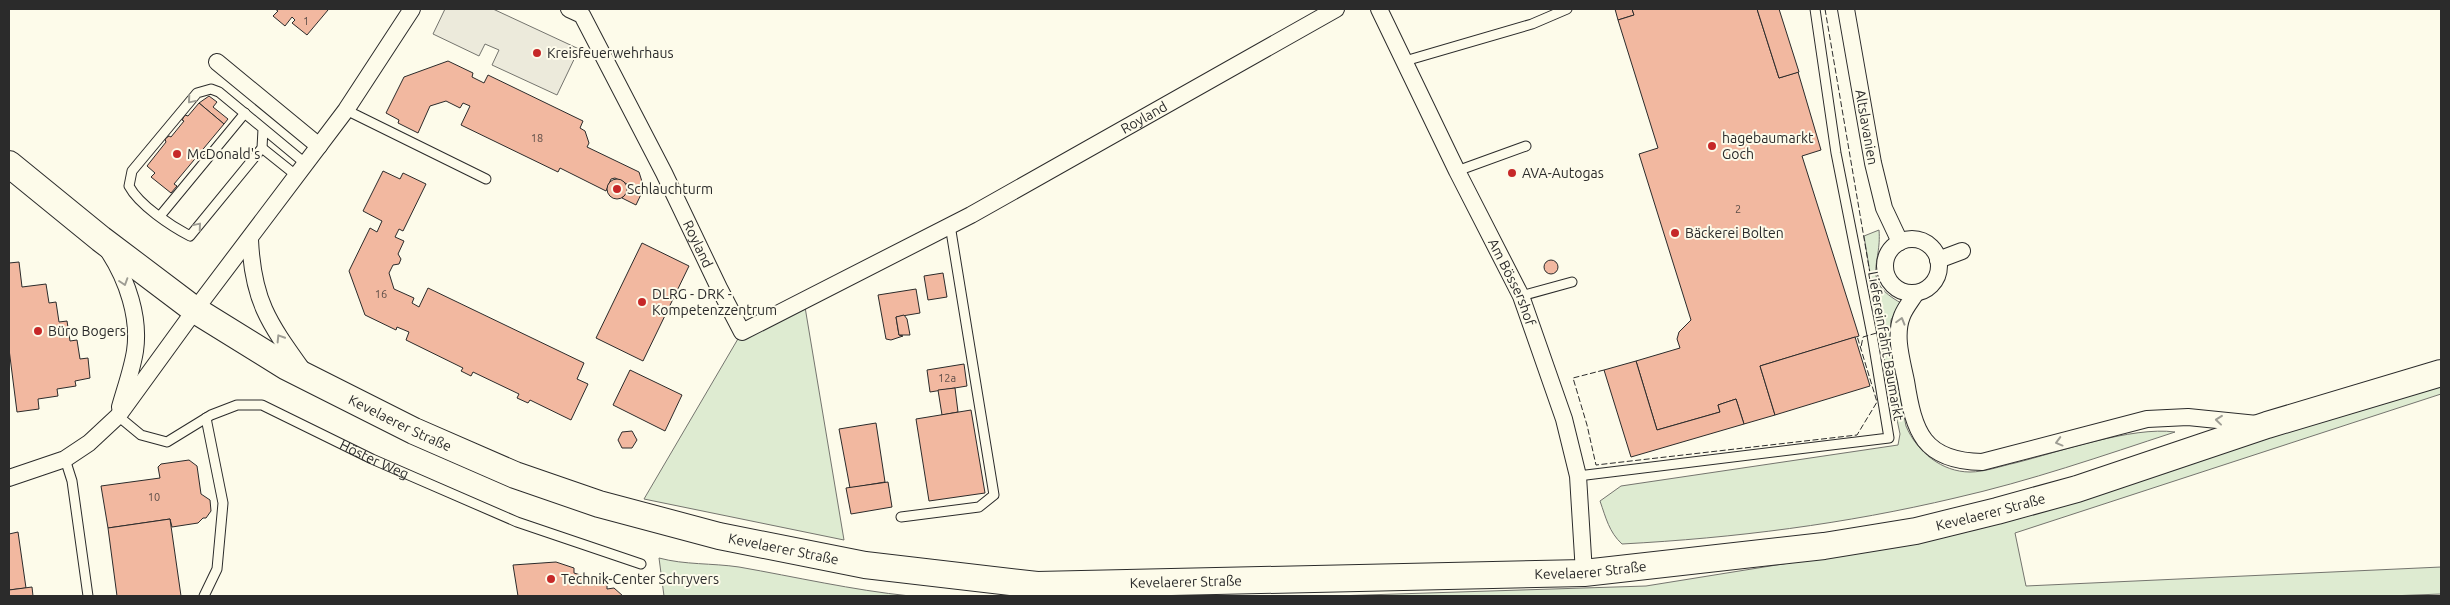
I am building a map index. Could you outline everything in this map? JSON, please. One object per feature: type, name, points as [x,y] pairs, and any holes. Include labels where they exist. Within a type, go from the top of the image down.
[{"type":"main road","name":"Kevelaerer Straße","points":[[9,164],[101,239],[195,310],[286,367],[414,431],[515,475],[598,504],[719,536],[865,565],[1037,585],[1584,573],[1824,546],[1916,531],[1997,512],[2077,489],[2267,425],[2441,373]]},
{"type":"street","points":[[9,478],[65,459],[89,443],[118,416],[195,310],[320,146],[346,110],[412,9]]},
{"type":"street","name":"Royland","points":[[569,9],[582,15],[664,173],[742,332],[950,225],[1336,9]]},
{"type":"street","name":"Am Bössershof","points":[[1380,9],[1457,171],[1521,296],[1564,419],[1578,476],[1584,573]]},
{"type":"street","name":"Altslavanien","points":[[1846,9],[1873,164],[1884,208],[1900,242]]},
{"type":"street","points":[[217,62],[320,146]]},
{"type":"street","points":[[101,239],[120,269],[136,319],[135,351],[118,416]]},
{"type":"street","points":[[1916,239],[1930,246],[1938,260],[1938,275],[1929,287],[1916,293],[1900,291],[1889,282],[1884,267],[1888,252],[1900,242],[1916,239]]},
{"type":"street","points":[[250,240],[252,271],[262,308],[308,378]]},
{"type":"street","points":[[1938,260],[1962,250]]},
{"type":"street","points":[[1916,293],[1902,316],[1898,336],[1912,419],[1924,440],[1942,454],[1955,459],[1982,462],[2156,418],[2188,417],[2267,425]]},
{"type":"lane","points":[[1405,61],[1532,24],[1567,9]]},
{"type":"lane","name":"Liefereinfahrt Baumarkt","points":[[1578,476],[1888,438],[1872,334],[1836,153],[1815,9]]},
{"type":"lane","points":[[263,129],[262,148],[190,236],[160,216],[134,194],[129,186],[132,171],[197,93],[211,89],[219,92],[263,129],[302,170]]},
{"type":"lane","points":[[346,110],[486,179]]},
{"type":"lane","points":[[160,216],[245,114]]},
{"type":"lane","points":[[1457,171],[1526,146]]},
{"type":"lane","points":[[262,148],[302,170]]},
{"type":"lane","points":[[901,517],[979,507],[994,495],[950,225]]},
{"type":"lane","points":[[1521,296],[1572,282]]},
{"type":"lane","name":"Höster Weg","points":[[118,416],[141,434],[167,442],[206,418],[237,405],[262,404],[372,459],[518,522],[641,564]]},
{"type":"lane","points":[[204,596],[217,569],[223,503],[206,418]]},
{"type":"lane","points":[[65,459],[72,481],[88,596]]},
{"type":"green space","points":[[1879,230],[1877,279],[1888,295],[1901,303],[1891,320],[1890,344],[1906,426],[1917,444],[1932,459],[1960,471],[1976,472],[2117,436],[2158,431],[2175,432],[2038,476],[1914,507],[1748,534],[1622,544],[1611,530],[1600,501],[1621,486],[1898,445],[1900,434],[1883,352],[1864,236]]},
{"type":"green space","points":[[804,301],[844,540],[644,499],[742,332]]},
{"type":"green space","points":[[2441,384],[2441,394],[2015,533],[2026,586],[2441,567],[2441,594],[2389,596],[1334,596],[1646,586],[1932,540]]},
{"type":"green space","points":[[659,558],[679,562],[739,567],[845,587],[910,596],[664,596]]},
{"type":"shaded area","name":"Kreisfeuerwehrhaus","points":[[445,9],[493,9],[579,49],[557,95],[492,65],[499,50],[485,44],[479,56],[433,34]]},
{"type":"building","points":[[275,9],[328,10],[307,35],[292,23],[295,20],[292,17],[285,26],[273,16],[278,11]]},
{"type":"building","points":[[1615,9],[1632,9],[1634,15],[1618,20]]},
{"type":"building","points":[[1632,9],[1757,9],[1779,78],[1798,72],[1821,150],[1802,156],[1859,336],[1760,366],[1775,415],[1744,424],[1736,399],[1718,405],[1720,412],[1657,430],[1636,361],[1680,348],[1677,339],[1679,332],[1691,320],[1639,154],[1658,148],[1618,20],[1634,15]]},
{"type":"building","points":[[1757,9],[1779,9],[1799,72],[1779,78]]},
{"type":"building","points":[[448,61],[473,73],[472,77],[484,83],[488,75],[583,121],[580,128],[585,131],[589,143],[587,147],[639,172],[644,188],[636,205],[622,198],[627,184],[615,178],[611,179],[606,191],[560,168],[558,172],[461,125],[470,106],[463,103],[460,108],[446,101],[430,106],[418,133],[398,123],[399,120],[386,113],[404,77]]},
{"type":"building","points":[[209,96],[217,102],[213,107],[228,119],[224,124],[199,103]]},
{"type":"building","name":"McDonald's","points":[[199,103],[224,124],[174,184],[177,186],[171,193],[151,177],[155,173],[147,166],[166,142],[165,139],[169,136],[171,137],[184,121],[182,120],[185,115],[188,116]]},
{"type":"building","points":[[383,171],[400,179],[403,173],[426,184],[403,231],[399,229],[395,237],[404,241],[398,254],[401,259],[399,264],[393,265],[389,273],[394,289],[414,298],[412,303],[419,307],[428,288],[584,363],[577,379],[588,384],[571,420],[530,400],[528,403],[517,398],[519,394],[473,372],[471,376],[461,371],[463,368],[406,340],[409,332],[397,327],[396,330],[365,315],[349,271],[370,228],[377,232],[382,221],[363,211]]},
{"type":"building","name":"Schlauchturm","points":[[617,179],[624,182],[627,189],[624,196],[617,199],[610,196],[607,189],[610,182]]},
{"type":"building","name":"DLRG - DRK - Kompetenzzentrum","points":[[642,243],[689,266],[643,361],[596,338]]},
{"type":"building","points":[[1551,260],[1556,262],[1558,267],[1556,272],[1551,274],[1546,272],[1544,267],[1546,262]]},
{"type":"building","name":"Büro Bogers","points":[[19,262],[22,287],[46,284],[49,303],[56,302],[59,322],[67,321],[70,341],[77,340],[80,359],[88,358],[90,378],[75,381],[76,386],[57,389],[58,396],[38,399],[39,409],[17,412],[9,349],[9,263]]},
{"type":"building","points":[[943,273],[947,297],[928,300],[924,276]]},
{"type":"building","points":[[916,289],[920,313],[896,317],[899,335],[903,336],[891,340],[886,339],[878,295]]},
{"type":"building","points":[[904,315],[907,319],[910,335],[899,335],[896,317]]},
{"type":"building","points":[[1855,337],[1870,386],[1775,415],[1760,366]]},
{"type":"building","points":[[1636,361],[1657,430],[1720,412],[1718,405],[1736,399],[1744,424],[1631,457],[1604,370]]},
{"type":"building","points":[[964,364],[967,386],[930,392],[927,370]]},
{"type":"building","points":[[630,370],[682,395],[665,431],[613,405]]},
{"type":"building","points":[[955,388],[958,412],[942,415],[938,390]]},
{"type":"building","points":[[971,410],[985,493],[929,501],[916,419]]},
{"type":"building","points":[[876,423],[885,482],[850,488],[839,429]]},
{"type":"building","points":[[632,431],[637,440],[632,448],[622,448],[618,440],[622,432]]},
{"type":"building","points":[[189,460],[197,466],[201,494],[210,500],[211,511],[206,518],[203,518],[198,523],[172,527],[170,519],[108,528],[101,486],[160,478],[158,467],[161,464]]},
{"type":"building","points":[[888,482],[892,507],[851,514],[846,488]]},
{"type":"building","points":[[170,519],[181,596],[117,596],[108,528]]},
{"type":"building","points":[[18,532],[26,588],[9,590],[9,534]]},
{"type":"building","name":"Technik-Center Schryvers","points":[[556,562],[574,568],[574,573],[587,577],[587,583],[607,582],[607,589],[614,588],[623,596],[518,596],[513,565]]},
{"type":"building","points":[[32,587],[33,596],[9,596],[9,590]]},
{"type":"fence","points":[[1825,9],[1880,332],[1863,337],[1861,347]]},
{"type":"fence","points":[[1604,370],[1573,378],[1587,425],[1596,465],[1857,435],[1877,402],[1857,336]]},
{"type":"place","name":"Kreisfeuerwehrhaus","points":[[537,53]]},
{"type":"place","name":"hagebaumarkt Goch","points":[[1712,146]]},
{"type":"place","name":"McDonald's","points":[[177,154]]},
{"type":"place","name":"AVA-Autogas","points":[[1512,173]]},
{"type":"place","name":"Schlauchturm","points":[[617,189]]},
{"type":"place","name":"Bäckerei Bolten","points":[[1675,233]]},
{"type":"place","name":"DLRG - DRK - Kompetenzzentrum","points":[[642,302]]},
{"type":"place","name":"Büro Bogers","points":[[38,331]]},
{"type":"place","name":"Technik-Center Schryvers","points":[[551,579]]}]
